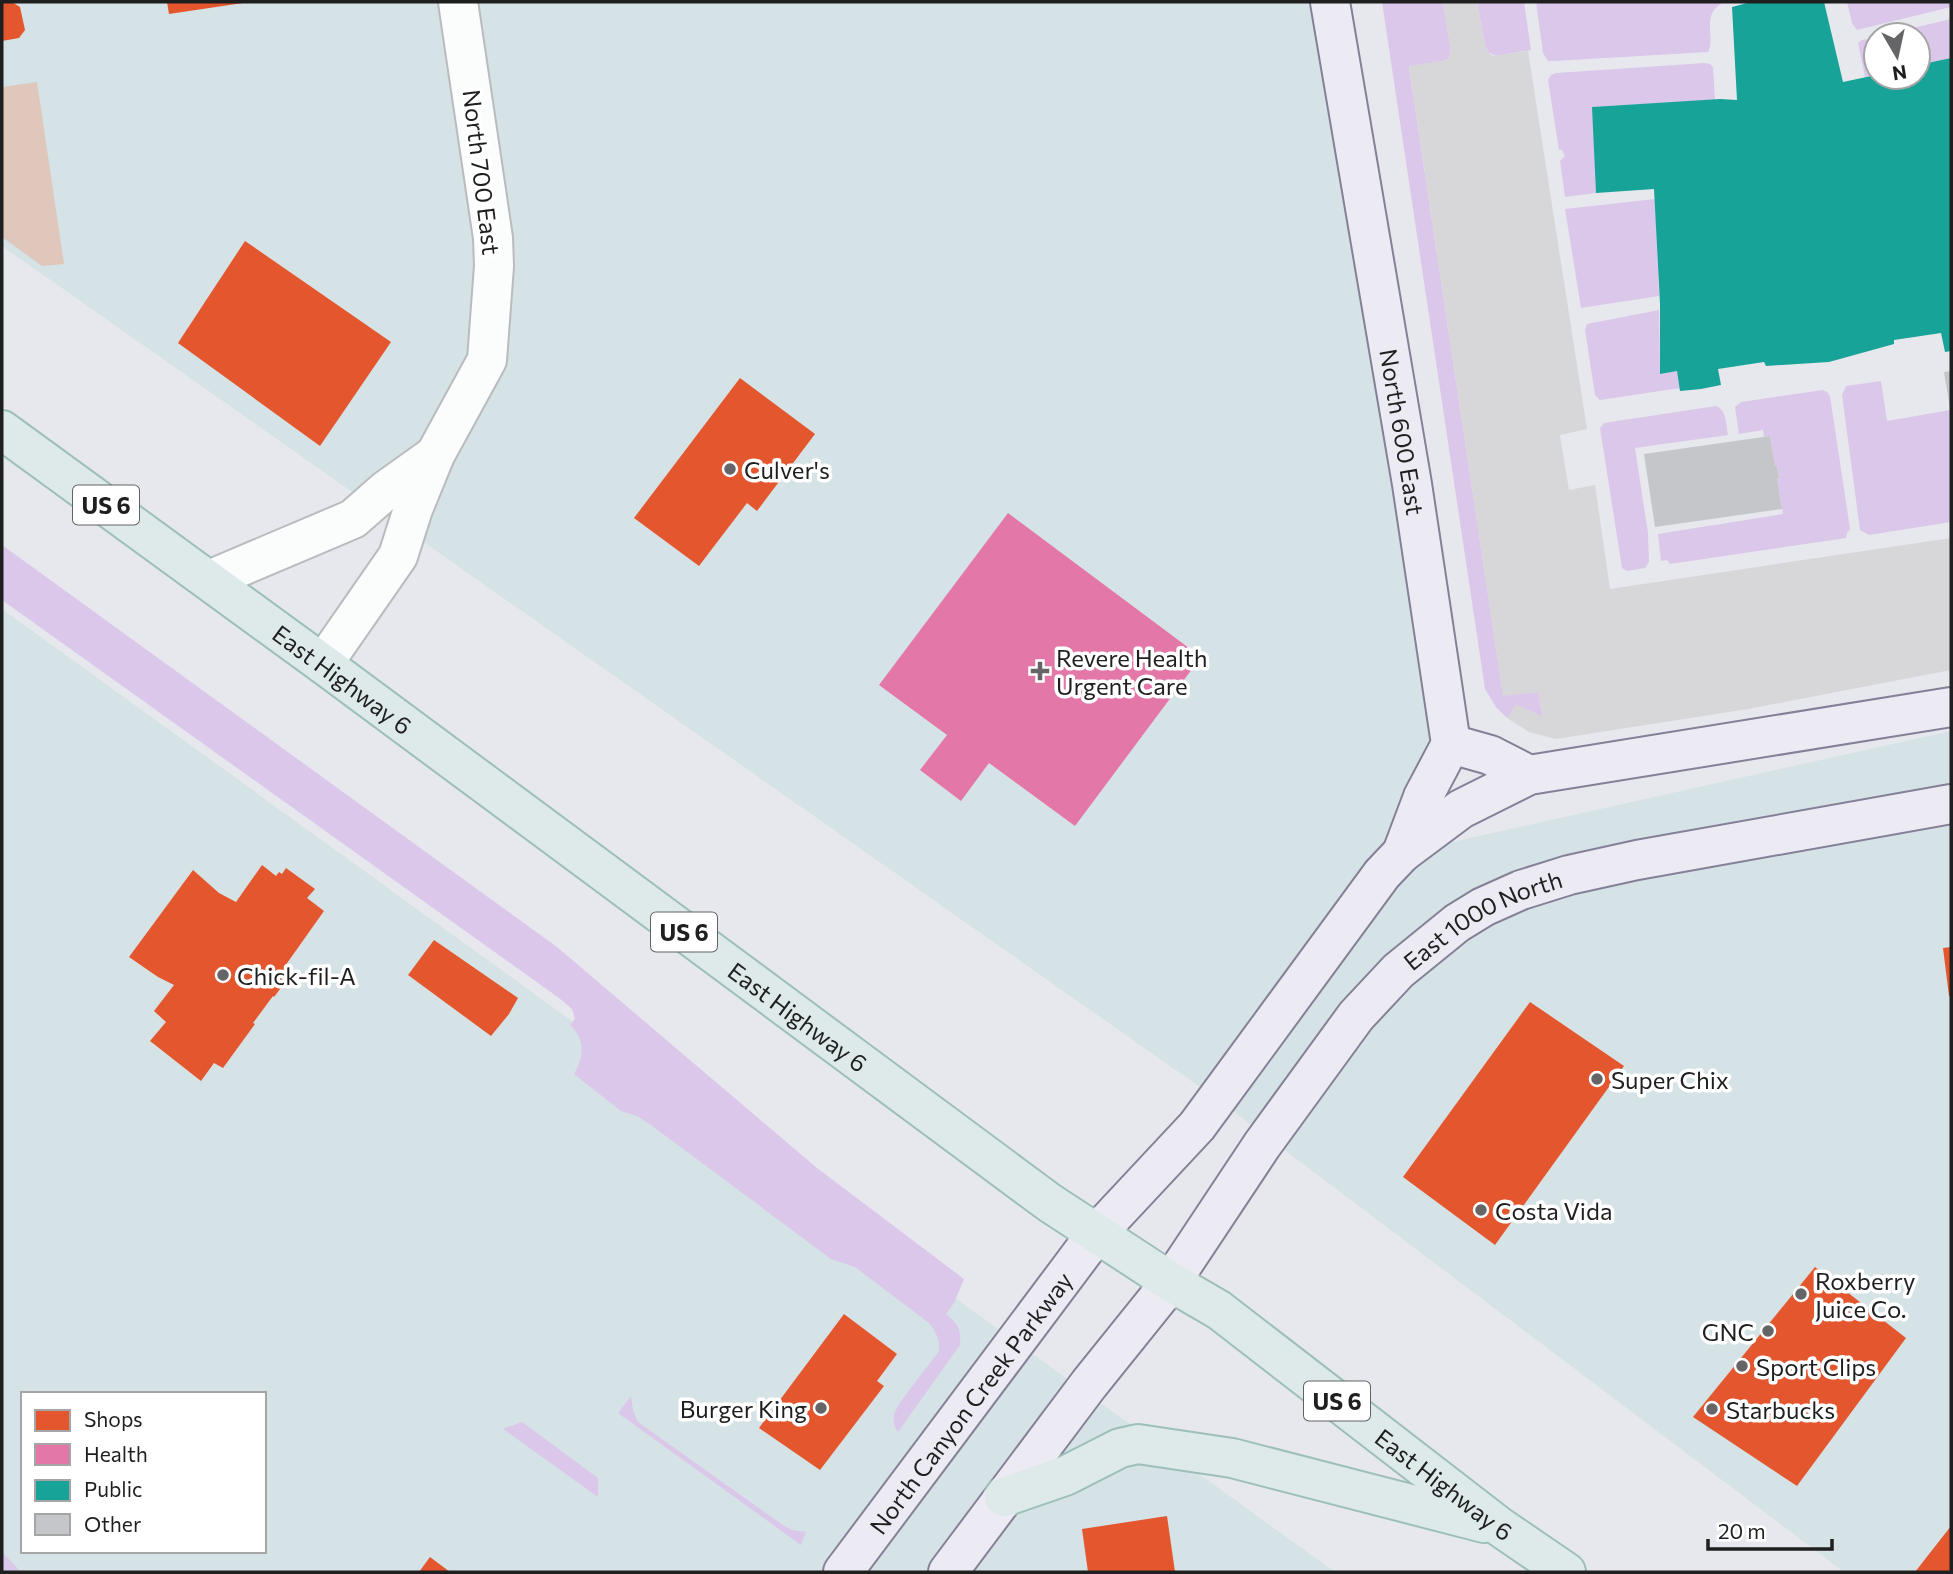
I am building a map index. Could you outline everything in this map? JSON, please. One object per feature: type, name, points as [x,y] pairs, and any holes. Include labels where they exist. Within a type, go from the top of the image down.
[{"type":"highway","name":"East Highway 6","points":[[2,430],[323,664],[1050,1203],[1219,1310],[1500,1527],[1566,1572]]},
{"type":"highway","points":[[1004,1497],[1065,1476],[1120,1448],[1138,1444],[1232,1458],[1500,1527]]},
{"type":"main road","name":"North 600 East","points":[[1330,2],[1412,484],[1451,744]]},
{"type":"main road","points":[[1097,1233],[1197,1126],[1382,874],[1402,853],[1461,809],[1529,775],[1951,706]]},
{"type":"main road","points":[[1402,853],[1423,797],[1451,744],[1490,755],[1529,775]]},
{"type":"main road","name":"East 1000 North","points":[[1171,1282],[1262,1145],[1356,1016],[1398,971],[1457,923],[1483,907],[1521,890],[1569,875],[1637,860],[1951,804]]},
{"type":"main road","name":"North Canyon Creek Parkway","points":[[843,1572],[1097,1233]]},
{"type":"main road","points":[[948,1572],[1089,1384],[1171,1282]]},
{"type":"street","name":"North 700 East","points":[[323,664],[398,556],[413,509],[435,456],[487,360],[494,266],[493,238],[458,2]]},
{"type":"street","name":"North 700 East","points":[[209,580],[353,519],[386,490],[435,456]]},
{"type":"shaded area","points":[[2,2],[1334,2],[1443,697],[1403,853],[1951,731],[1951,1572],[1844,1572],[1217,1099],[2,246]]},
{"type":"shaded area","points":[[1382,2],[1443,2],[1451,51],[1449,58],[1409,67],[1503,695],[1538,692],[1543,717],[1512,713],[1507,718],[1496,707],[1485,689]]},
{"type":"shaded area","points":[[1443,2],[1477,2],[1485,46],[1493,56],[1528,51],[1587,429],[1560,435],[1569,490],[1595,485],[1610,589],[1951,538],[1951,670],[1748,709],[1556,739],[1529,732],[1507,718],[1516,704],[1543,717],[1538,692],[1503,696],[1409,66],[1449,58],[1451,51]]},
{"type":"shaded area","points":[[1477,2],[1524,2],[1531,50],[1496,56],[1488,52]]},
{"type":"shaded area","points":[[1536,2],[1723,2],[1711,15],[1711,42],[1708,52],[1548,61],[1543,53]]},
{"type":"shaded area","points":[[1847,2],[1951,2],[1951,7],[1894,21],[1862,21],[1862,29],[1857,30],[1852,23]]},
{"type":"shaded area","points":[[1951,19],[1951,58],[1932,62],[1932,23]]},
{"type":"shaded area","points":[[1862,40],[1862,62],[1858,43]]},
{"type":"shaded area","points":[[1705,63],[1713,67],[1715,100],[1593,107],[1596,193],[1565,197],[1560,161],[1565,156],[1562,150],[1559,150],[1548,80],[1551,75]]},
{"type":"shaded area","points":[[37,82],[64,264],[42,266],[2,237],[2,87]]},
{"type":"shaded area","points":[[1655,199],[1659,296],[1581,308],[1565,209]]},
{"type":"shaded area","points":[[1659,310],[1660,373],[1677,371],[1680,388],[1600,400],[1595,395],[1585,330],[1587,324]]},
{"type":"shaded area","points":[[1881,381],[1887,421],[1950,410],[1951,522],[1869,535],[1860,530],[1842,395],[1846,386]]},
{"type":"shaded area","points":[[1823,390],[1830,396],[1850,529],[1846,538],[1670,564],[1667,560],[1661,561],[1658,534],[1783,514],[1779,477],[1770,436],[1764,437],[1763,430],[1739,434],[1735,407],[1741,402]]},
{"type":"shaded area","points":[[1716,406],[1724,414],[1728,435],[1635,448],[1648,533],[1649,562],[1645,568],[1627,571],[1622,568],[1600,428],[1604,423]]},
{"type":"shaded area","points":[[2,545],[557,947],[817,1168],[964,1279],[946,1314],[958,1327],[960,1345],[898,1432],[894,1423],[896,1410],[939,1351],[937,1336],[929,1323],[855,1267],[831,1259],[651,1125],[637,1116],[621,1111],[574,1074],[580,1061],[581,1042],[570,1025],[575,1019],[572,1009],[559,998],[2,600]]},
{"type":"shaded area","points":[[2,609],[1335,1572],[2,1572]]},
{"type":"shaded area","points":[[631,1396],[638,1422],[784,1526],[806,1532],[801,1545],[618,1413]]},
{"type":"shaded area","points":[[522,1422],[598,1478],[598,1497],[503,1429]]},
{"type":"shaded area","points":[[2,1552],[21,1572],[2,1572]]},
{"type":"building: Shops","points":[[2,2],[12,2],[20,7],[25,30],[19,38],[2,41]]},
{"type":"building: Shops","points":[[167,2],[243,2],[243,3],[169,14]]},
{"type":"building: Shops","points":[[245,241],[391,342],[320,446],[178,343]]},
{"type":"building: Shops","name":"Culver's","points":[[740,378],[815,434],[757,511],[747,503],[699,566],[634,518]]},
{"type":"building: Shops","name":"Chick-fil-A","points":[[262,865],[276,876],[279,872],[282,874],[286,868],[315,889],[307,898],[324,911],[285,966],[293,972],[253,1023],[255,1024],[223,1068],[214,1063],[201,1081],[150,1041],[166,1022],[154,1011],[174,985],[129,957],[193,870],[219,893],[236,902]]},
{"type":"building: Shops","points":[[434,940],[518,998],[491,1036],[408,975]]},
{"type":"building: Shops","points":[[1951,947],[1951,996],[1949,996],[1943,948]]},
{"type":"building: Shops","points":[[1530,1002],[1624,1066],[1495,1245],[1403,1177]]},
{"type":"building: Shops","points":[[1815,1267],[1906,1338],[1797,1486],[1693,1417]]},
{"type":"building: Shops","name":"Burger King","points":[[844,1314],[897,1354],[877,1381],[884,1386],[820,1470],[759,1428]]},
{"type":"building: Shops","points":[[1167,1516],[1175,1572],[1088,1572],[1082,1529]]},
{"type":"building: Shops","points":[[1951,1526],[1951,1572],[1915,1572]]},
{"type":"building: Shops","points":[[430,1557],[450,1572],[419,1572]]},
{"type":"building: Health","name":"Revere Health Urgent Care","points":[[1008,513],[1201,657],[1075,826],[989,763],[961,801],[920,770],[947,735],[879,685]]},
{"type":"building: Public","points":[[1751,2],[1824,2],[1843,82],[1862,78],[1862,91],[1932,91],[1932,62],[1951,58],[1951,351],[1945,352],[1941,333],[1894,340],[1894,344],[1829,362],[1766,366],[1764,362],[1718,369],[1721,385],[1701,389],[1680,391],[1677,371],[1660,374],[1660,304],[1654,189],[1596,193],[1592,107],[1737,100],[1732,7]]},
{"type":"building: Other","points":[[1951,371],[1951,408],[1950,408],[1944,372]]},
{"type":"building: Other","points":[[1770,436],[1782,509],[1655,527],[1644,454]]},
{"type":"place","name":"Culver's","points":[[730,469]]},
{"type":"place","name":"Revere Health Urgent Care","points":[[1040,671]]},
{"type":"place","name":"Chick-fil-A","points":[[223,975]]},
{"type":"place","name":"Super Chix","points":[[1597,1079]]},
{"type":"place","name":"Costa Vida","points":[[1481,1210]]},
{"type":"place","name":"Roxberry Juice Co.","points":[[1801,1294]]},
{"type":"place","name":"GNC","points":[[1768,1331]]},
{"type":"place","name":"Sport Clips","points":[[1742,1366]]},
{"type":"place","name":"Burger King","points":[[821,1408]]},
{"type":"place","name":"Starbucks","points":[[1712,1409]]}]
